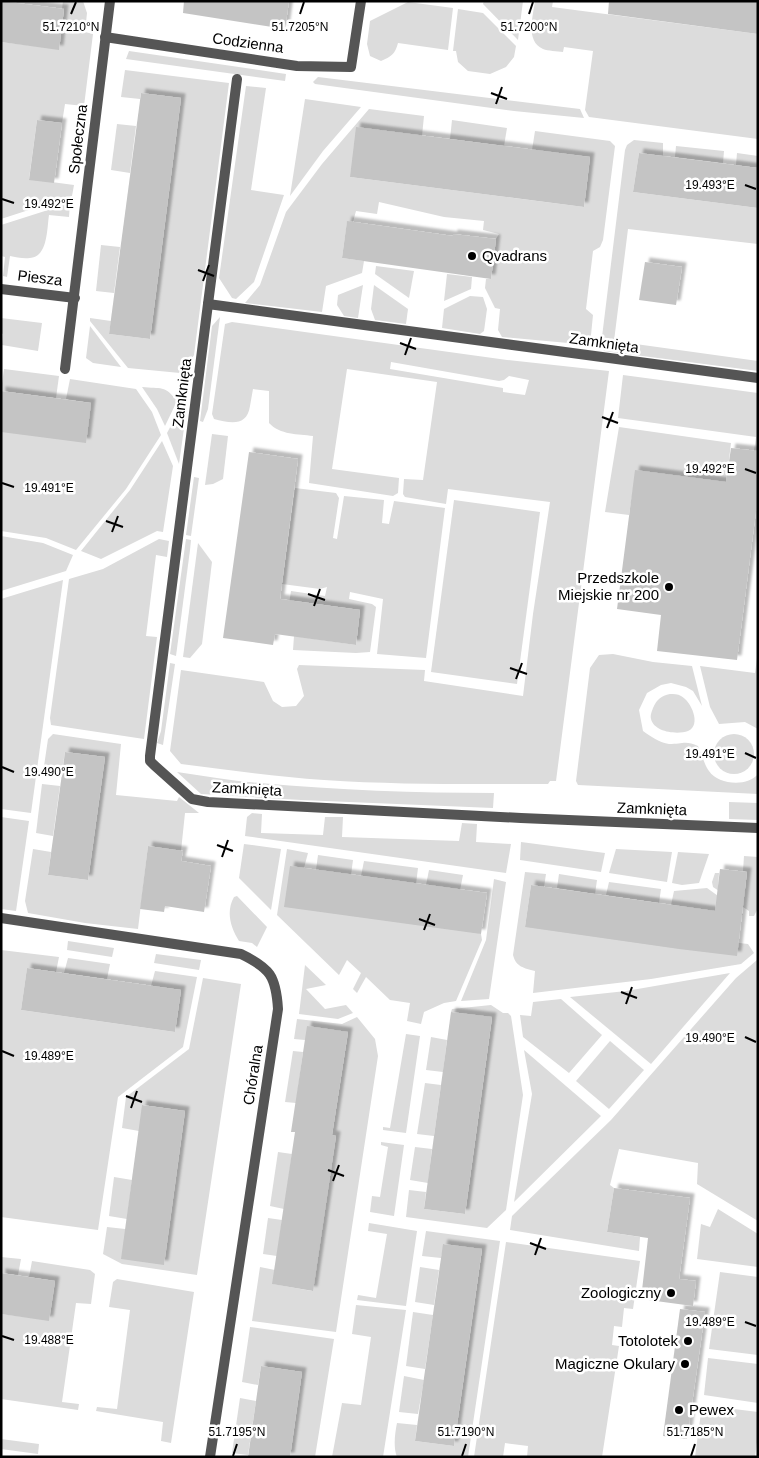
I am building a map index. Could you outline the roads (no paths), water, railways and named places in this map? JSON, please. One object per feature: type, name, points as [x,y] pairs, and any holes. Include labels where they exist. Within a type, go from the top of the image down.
[{"type":"street","name":"Społeczna","points":[[65,369],[110,1]]},
{"type":"street","name":"Codzienna","points":[[105,37],[297,66],[351,67],[361,1]]},
{"type":"street","name":"Zamknięta","points":[[238,79],[150,761],[192,799],[199,801],[758,828]]},
{"type":"street","name":"Piesza","points":[[1,289],[75,298]]},
{"type":"street","name":"Zamknięta","points":[[208,304],[758,378]]},
{"type":"street","name":"Chóralna","points":[[1,918],[241,954],[257,962],[272,975],[277,991],[278,1009],[210,1457]]},
{"type":"place","name":"Qvadrans","points":[[472,256]]},
{"type":"place","name":"Przedszkole Miejskie nr 200","points":[[669,587]]},
{"type":"place","name":"Zoologiczny","points":[[671,1293]]},
{"type":"place","name":"Totolotek","points":[[688,1341]]},
{"type":"place","name":"Magiczne Okulary","points":[[685,1364]]},
{"type":"place","name":"Pewex","points":[[679,1410]]}]
